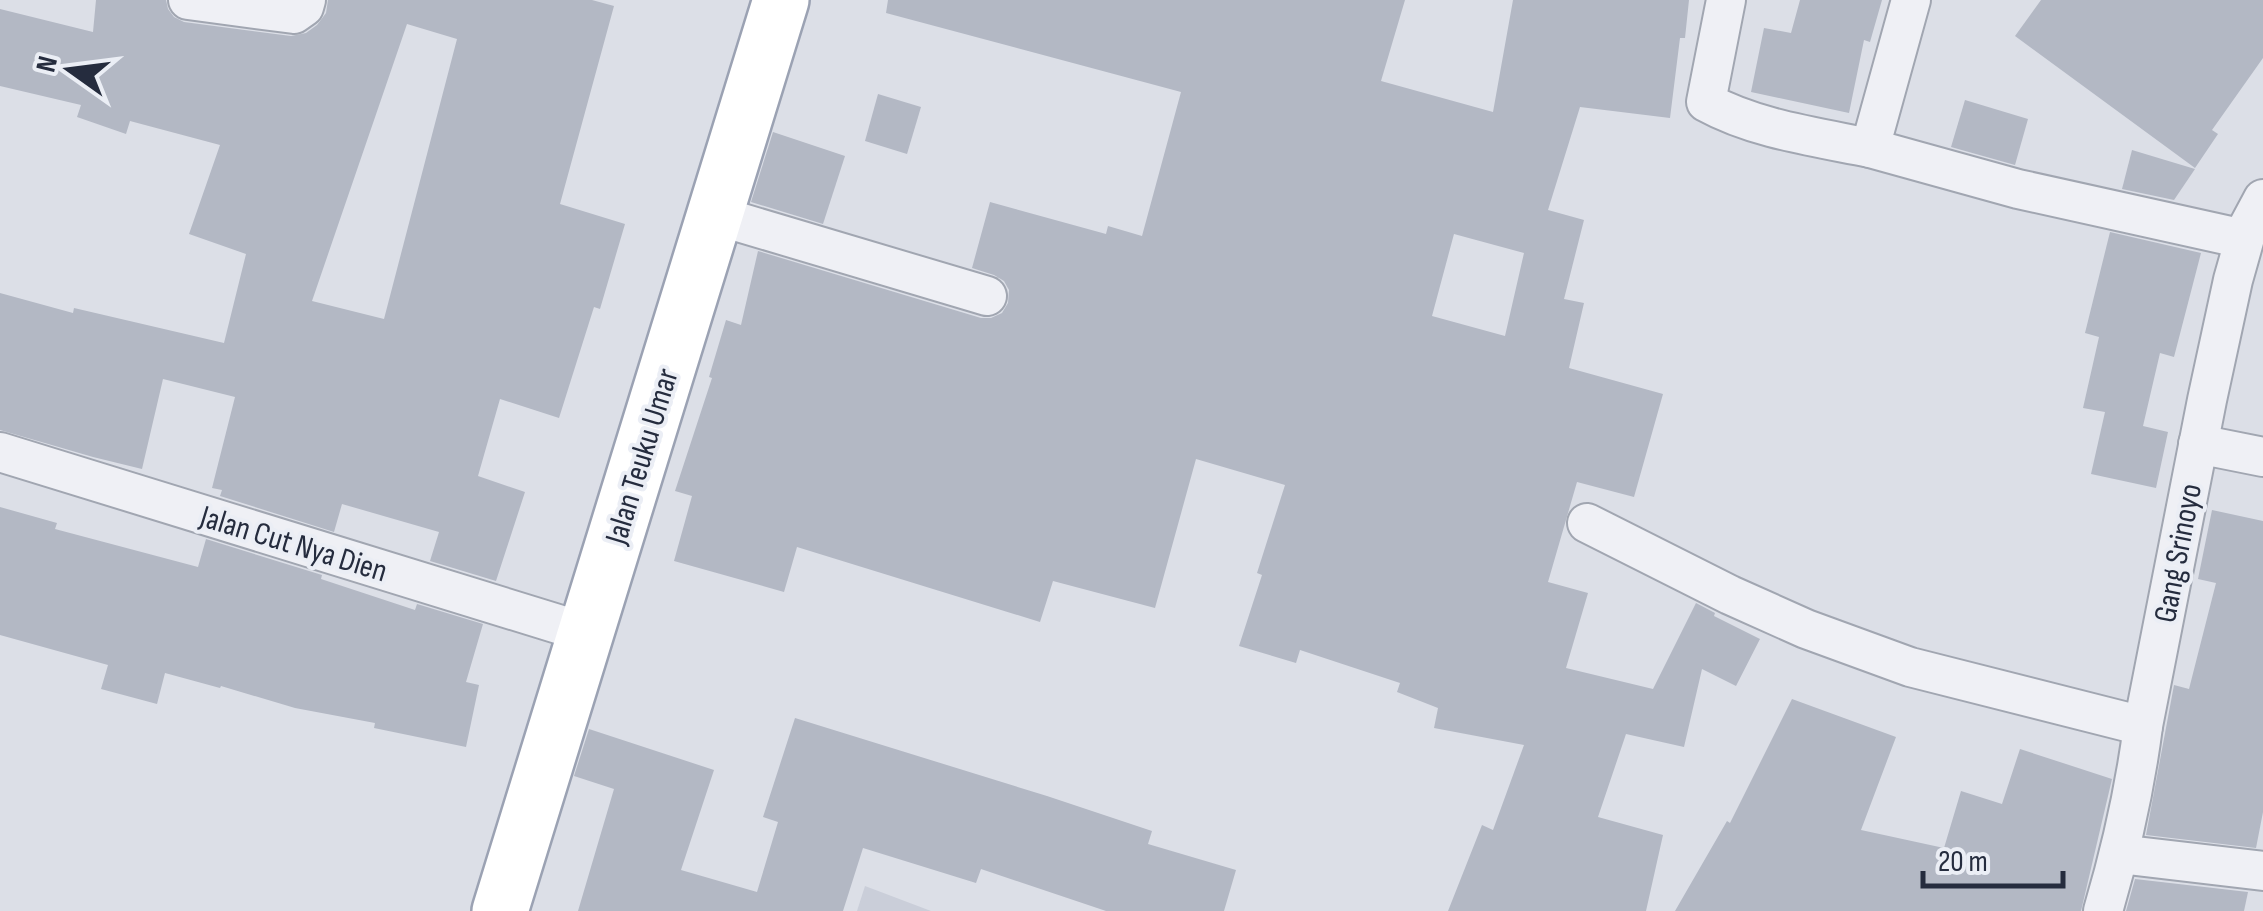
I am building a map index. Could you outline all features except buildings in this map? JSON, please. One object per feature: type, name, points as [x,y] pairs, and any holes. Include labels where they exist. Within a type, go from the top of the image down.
[{"type":"main road","name":"Jalan Teuku Umar","points":[[500,911],[782,0]]},
{"type":"street","points":[[188,0],[294,14],[304,7],[306,0]]},
{"type":"street","points":[[1726,0],[1706,102],[1727,114],[2018,189],[2254,224]]},
{"type":"street","points":[[1870,148],[1911,0]]},
{"type":"street","points":[[716,215],[987,296]]},
{"type":"street","name":"Gang Srinoyo","points":[[2103,911],[2136,778],[2143,726],[2233,280],[2254,224]]},
{"type":"street","points":[[2198,444],[2263,457]]},
{"type":"street","name":"Jalan Cut Nya Dien","points":[[0,452],[587,633]]},
{"type":"street","points":[[1587,524],[1806,630],[1910,667],[2143,726]]},
{"type":"street","points":[[2119,854],[2263,871]]},
{"type":"shaded area","points":[[865,886],[931,911],[857,911]]}]
